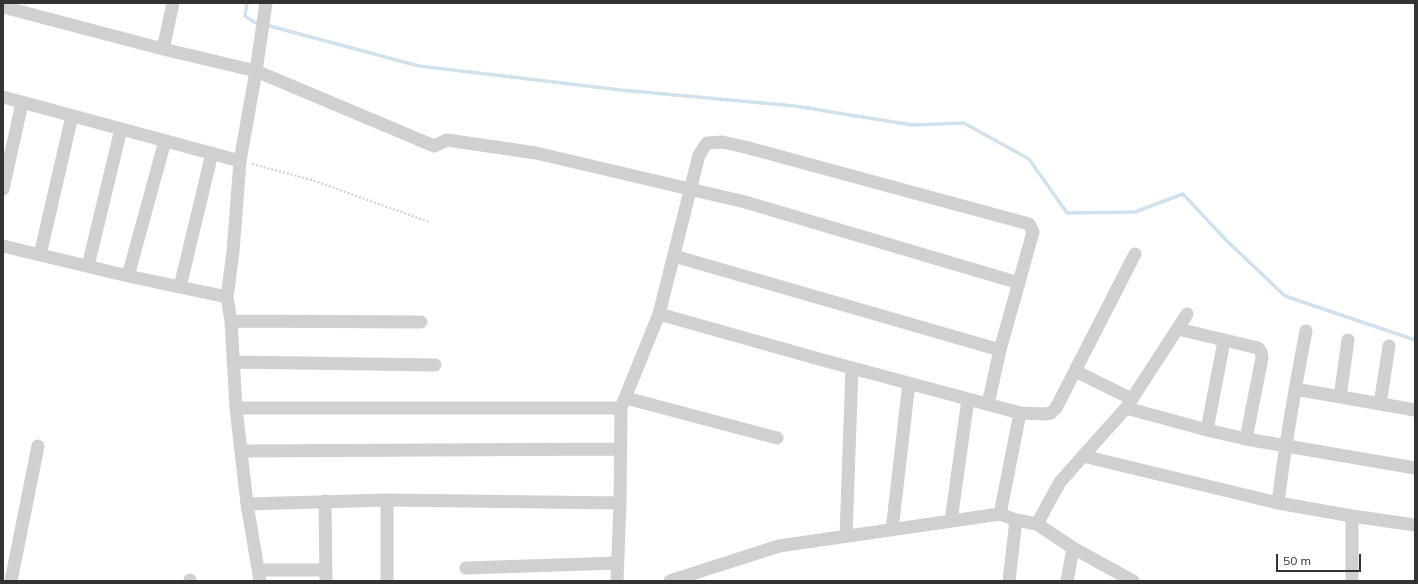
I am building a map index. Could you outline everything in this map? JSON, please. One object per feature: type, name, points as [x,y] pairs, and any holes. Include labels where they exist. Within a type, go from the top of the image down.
[{"type":"street","points":[[163,50],[173,3]]},
{"type":"street","points":[[266,3],[240,161],[233,252],[227,297],[231,321],[236,408],[247,504],[259,575],[326,576],[325,501]]},
{"type":"street","points":[[3,7],[163,50],[256,71],[434,146],[447,140],[536,154],[691,189],[745,202],[1019,283]]},
{"type":"street","points":[[3,97],[240,161]]},
{"type":"street","points":[[3,189],[22,103]]},
{"type":"street","points":[[40,255],[72,116]]},
{"type":"street","points":[[88,266],[121,129]]},
{"type":"street","points":[[128,276],[165,141]]},
{"type":"street","points":[[617,581],[620,503],[620,449],[623,403],[659,314],[699,155],[707,143],[722,142],[1029,224],[1033,232],[1000,350],[988,404]]},
{"type":"street","points":[[180,287],[212,153]]},
{"type":"street","points":[[3,246],[128,276],[227,297]]},
{"type":"street","points":[[659,314],[1020,413],[1051,413],[1056,408],[1135,254]]},
{"type":"street","points":[[674,256],[1000,350]]},
{"type":"street","points":[[1037,524],[1060,482],[1129,404],[1187,314]]},
{"type":"street","points":[[231,321],[421,322]]},
{"type":"street","points":[[1178,329],[1258,348],[1261,352],[1262,358],[1246,439]]},
{"type":"street","points":[[1278,503],[1285,446],[1306,332]]},
{"type":"street","points":[[1207,430],[1224,340]]},
{"type":"street","points":[[1340,397],[1348,340]]},
{"type":"street","points":[[1380,404],[1389,346]]},
{"type":"street","points":[[233,362],[435,365]]},
{"type":"street","points":[[846,536],[852,368]]},
{"type":"street","points":[[1074,371],[1129,404],[1207,430],[1246,439],[1415,468]]},
{"type":"street","points":[[892,530],[909,383]]},
{"type":"street","points":[[1295,389],[1415,410]]},
{"type":"street","points":[[951,521],[968,399]]},
{"type":"street","points":[[236,408],[623,403],[777,438]]},
{"type":"street","points":[[1000,514],[1020,413]]},
{"type":"street","points":[[11,581],[38,446]]},
{"type":"street","points":[[242,451],[620,449]]},
{"type":"street","points":[[1083,456],[1278,503],[1415,525]]},
{"type":"street","points":[[247,504],[387,500],[620,503]]},
{"type":"street","points":[[387,500],[387,581]]},
{"type":"street","points":[[670,581],[779,546],[1000,514],[1016,520],[1037,524],[1073,548],[1133,581]]},
{"type":"street","points":[[1352,516],[1352,581]]},
{"type":"street","points":[[1009,581],[1016,520]]},
{"type":"street","points":[[1067,581],[1073,548]]},
{"type":"street","points":[[466,568],[618,563]]},
{"type":"path","points":[[240,161],[312,180],[429,222]]},
{"type":"waterway","points":[[247,3],[245,16],[254,22],[260,23]]},
{"type":"waterway","points":[[266,25],[419,66],[621,90],[795,106],[912,125],[964,123],[1029,159],[1067,213],[1135,212],[1183,194],[1227,241],[1285,296],[1415,340]]}]
